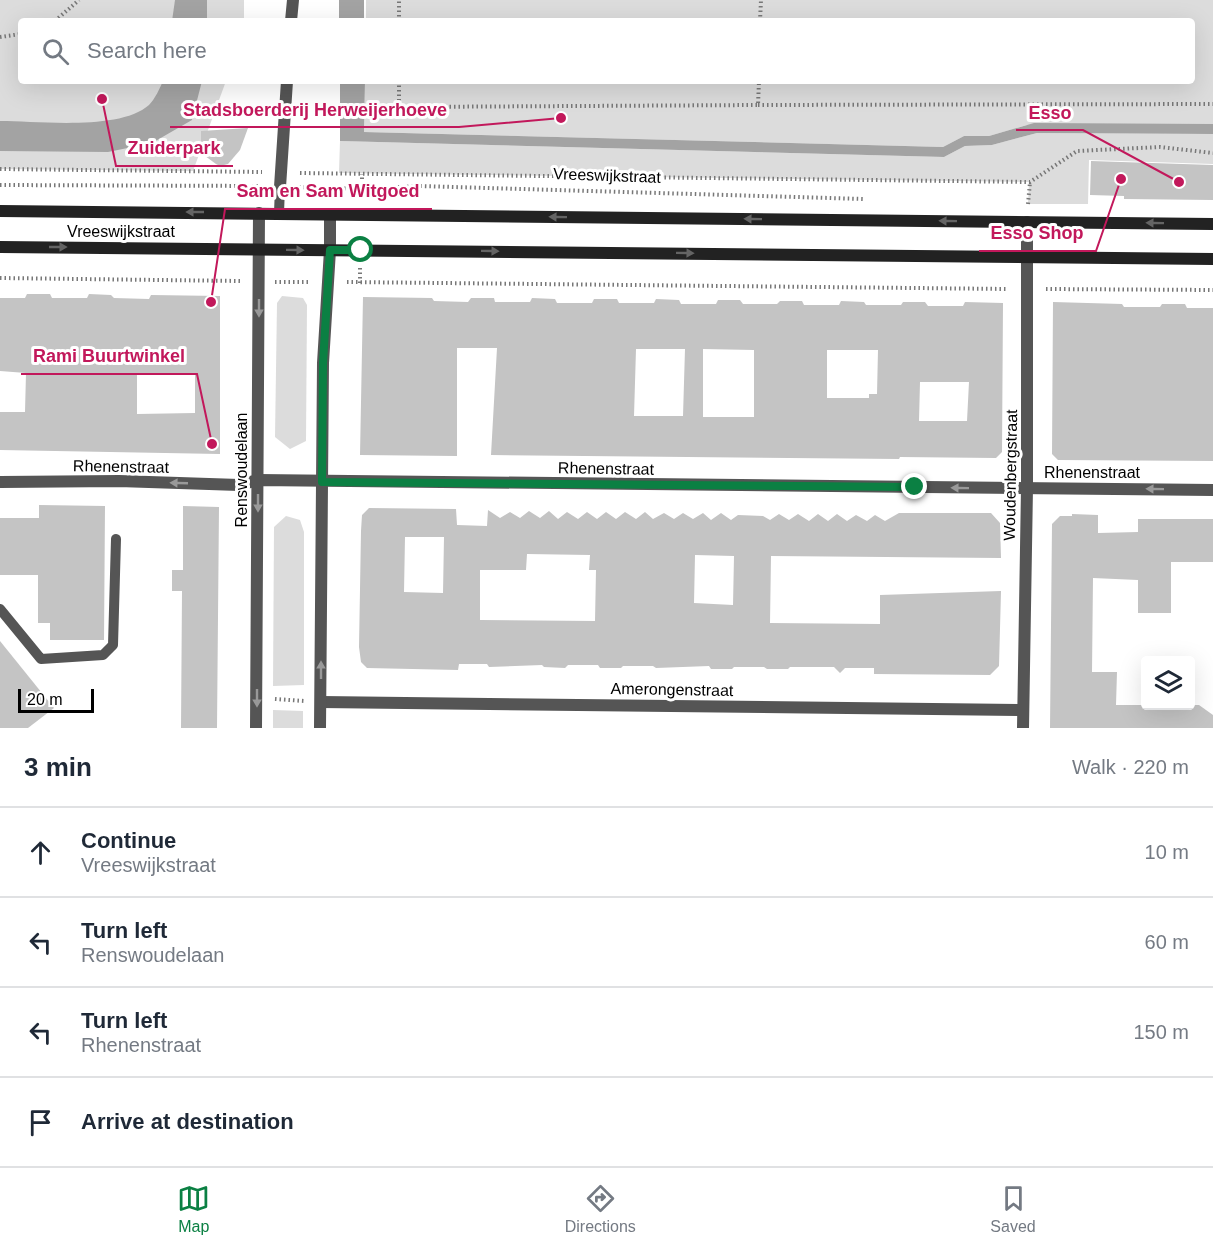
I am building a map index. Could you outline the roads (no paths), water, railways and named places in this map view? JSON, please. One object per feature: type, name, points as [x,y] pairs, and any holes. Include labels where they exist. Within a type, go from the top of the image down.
[{"type":"main road","name":"Vreeswijkstraat","points":[[0,211],[1213,224]]},
{"type":"main road","name":"Vreeswijkstraat","points":[[0,247],[1028,256],[1213,260]]},
{"type":"street","points":[[291,18],[293,0]]},
{"type":"street","points":[[280,187],[287,84]]},
{"type":"street","name":"Renswoudelaan","points":[[256,728],[260,213]]},
{"type":"street","points":[[320,728],[323,363],[330,214]]},
{"type":"street","name":"Woudenbergstraat","points":[[1023,728],[1027,488],[1027,222]]},
{"type":"street","name":"Rhenenstraat","points":[[0,482],[119,481],[239,485],[258,480],[1213,490]]},
{"type":"street","name":"Amerongenstraat","points":[[321,702],[1023,710]]},
{"type":"lane","points":[[279,213],[280,187]]},
{"type":"lane","points":[[0,609],[41,659],[103,655],[113,645],[116,538]]},
{"type":"place","name":"Zuiderpark","points":[[102,99]]},
{"type":"place","name":"Stadsboerderij Herweijerhoeve","points":[[561,118]]},
{"type":"place","name":"Esso Shop","points":[[1121,179]]},
{"type":"place","name":"Esso","points":[[1179,182]]},
{"type":"place","name":"Sam en Sam Witgoed","points":[[211,302]]},
{"type":"place","name":"Rami Buurtwinkel","points":[[212,444]]}]
